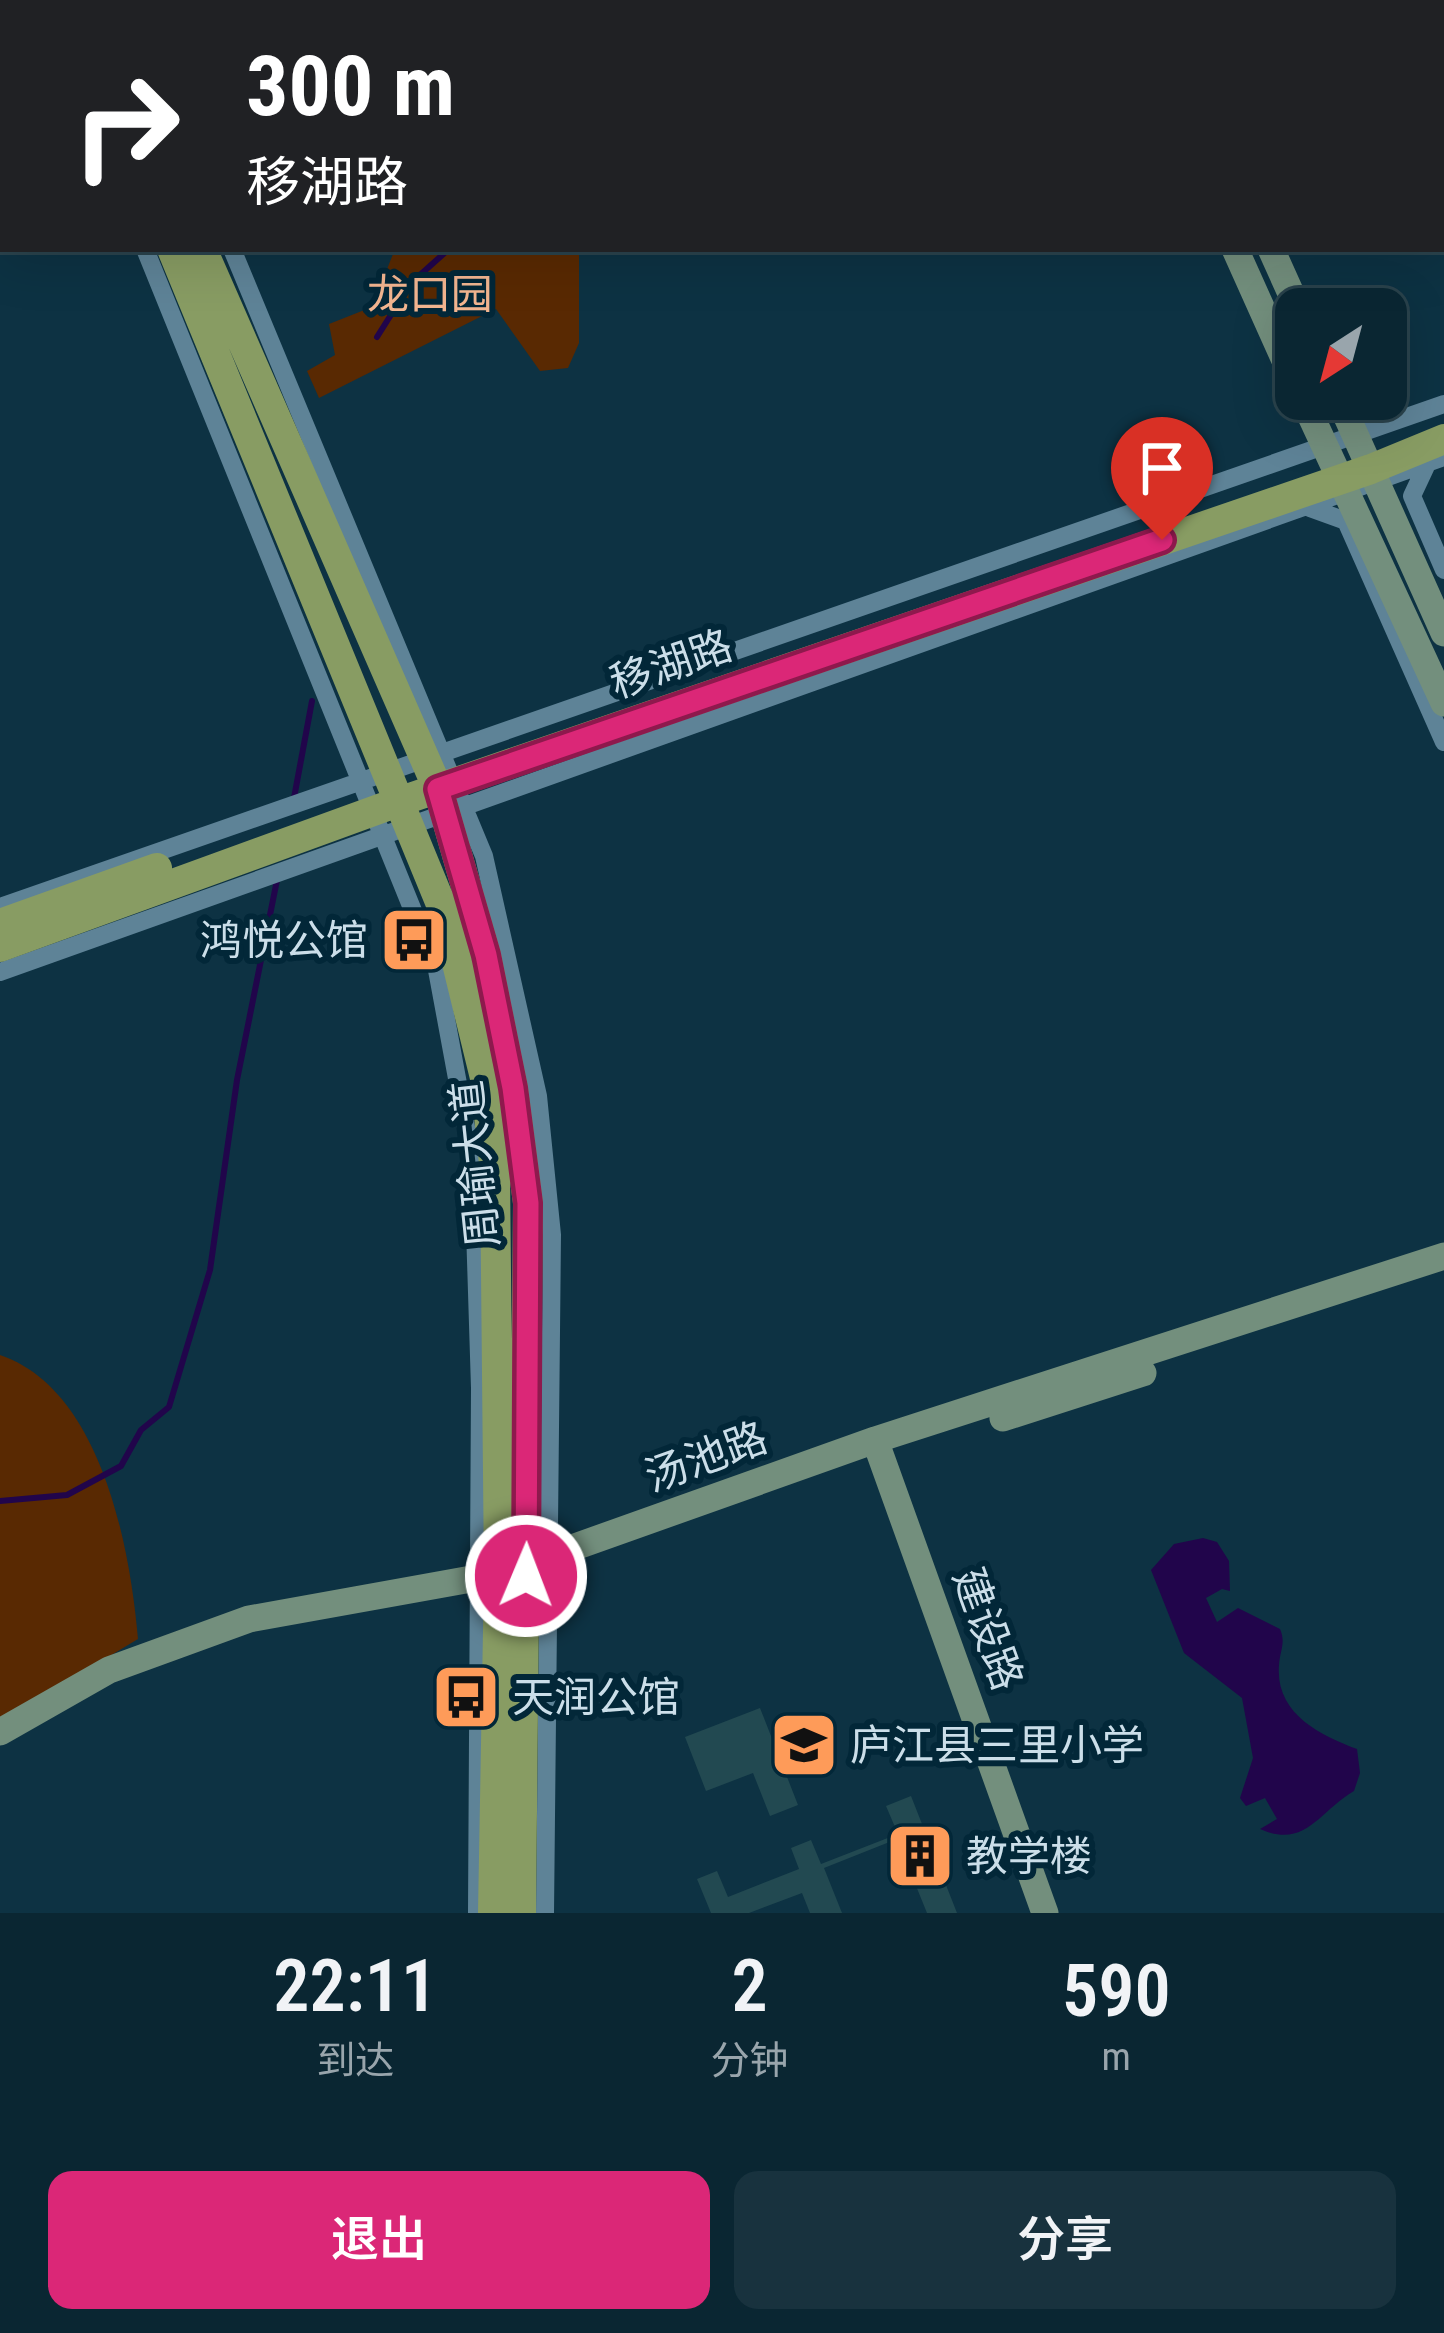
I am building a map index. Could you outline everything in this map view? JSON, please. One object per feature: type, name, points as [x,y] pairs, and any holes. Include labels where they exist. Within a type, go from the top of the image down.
[{"type":"main road","name":"周瑜大道","points":[[173,252],[386,800],[445,914],[485,1078],[495,1173],[513,1575],[521,1913]]},
{"type":"main road","name":"周瑜大道","points":[[203,252],[443,780],[513,1088],[528,1203],[493,1913]]},
{"type":"main road","points":[[1367,460],[1444,422]]},
{"type":"main road","points":[[1367,460],[1438,453]]},
{"type":"main road","name":"移湖路","points":[[0,947],[386,800],[1367,460]]},
{"type":"main road","name":"移湖路","points":[[0,924],[286,836]]},
{"type":"street","points":[[146,252],[386,800]]},
{"type":"street","points":[[233,252],[443,780]]},
{"type":"street","points":[[1235,252],[1275,339]]},
{"type":"street","points":[[1272,252],[1289,288]]},
{"type":"street","points":[[1367,460],[1444,404]]},
{"type":"street","points":[[1313,420],[1444,703]]},
{"type":"street","points":[[1349,420],[1444,633]]},
{"type":"street","points":[[1438,453],[1412,496],[1444,570]]},
{"type":"street","name":"移湖路","points":[[443,780],[1310,508],[1336,471]]},
{"type":"street","points":[[1310,508],[1346,521],[1444,742]]},
{"type":"street","name":"移湖路","points":[[0,908],[286,836]]},
{"type":"street","name":"移湖路","points":[[0,972],[286,836]]},
{"type":"street","name":"汤池路","points":[[0,1747],[116,1681],[254,1631],[513,1575],[1444,1256]]},
{"type":"street","name":"汤池路","points":[[878,1448],[1444,1272]]},
{"type":"street","name":"建设路","points":[[878,1448],[1046,1913]]},
{"type":"street","points":[[477,1913],[513,1575]]},
{"type":"street","points":[[513,1575],[545,1913]]},
{"type":"street","name":"汤池路","points":[[0,1732],[109,1670],[249,1619],[513,1575]]},
{"type":"green space","name":"龙口园","points":[[394,252],[579,252],[579,343],[568,368],[540,371],[496,309],[319,398],[307,371],[335,355],[329,324],[372,307]]},
{"type":"green space","points":[[0,1355],[35,1373],[63,1401],[86,1435],[117,1517],[138,1639],[0,1722]]},
{"type":"shaded area","points":[[1203,1538],[1217,1542],[1229,1561],[1230,1591],[1222,1589],[1206,1598],[1217,1622],[1238,1608],[1280,1629],[1280,1682],[1292,1709],[1328,1737],[1357,1749],[1360,1773],[1354,1791],[1300,1831],[1276,1834],[1260,1829],[1277,1819],[1265,1798],[1246,1806],[1240,1798],[1253,1758],[1242,1698],[1184,1653],[1151,1570],[1174,1544]]},
{"type":"building","points":[[760,1708],[798,1805],[770,1816],[753,1773],[706,1791],[685,1737]]},
{"type":"building","name":"教学楼","points":[[911,1796],[957,1913],[927,1913],[897,1839],[824,1868],[842,1913],[810,1913],[802,1893],[749,1913],[711,1913],[697,1879],[717,1871],[728,1897],[799,1869],[791,1848],[811,1840],[821,1864],[898,1834],[886,1806]]},
{"type":"waterway","points":[[377,337],[411,283],[446,252]]},
{"type":"waterway","points":[[294,798],[312,701]]},
{"type":"waterway","points":[[0,1501],[67,1495],[121,1466],[141,1430],[169,1407],[210,1270],[237,1080],[278,875]]},
{"type":"place","name":"鸿悦公馆","points":[[414,940]]},
{"type":"place","name":"天润公馆","points":[[466,1697]]},
{"type":"place","name":"庐江县三里小学","points":[[804,1745]]},
{"type":"place","name":"教学楼","points":[[920,1856]]},
{"type":"route","points":[[526,1576],[528,1203],[513,1088],[486,955],[438,789],[1162,540]]}]
